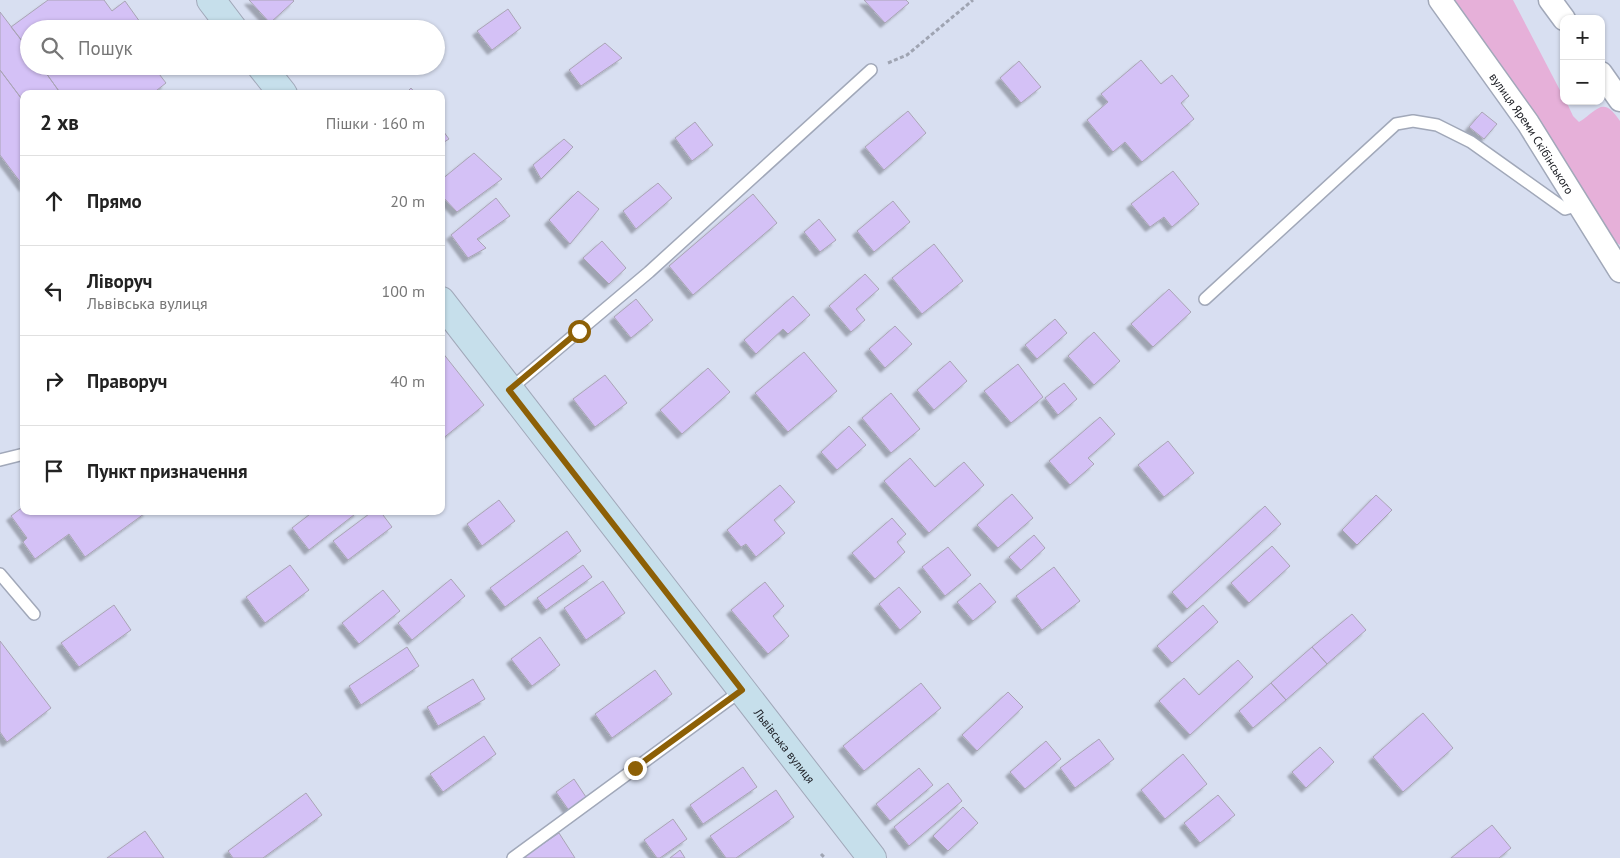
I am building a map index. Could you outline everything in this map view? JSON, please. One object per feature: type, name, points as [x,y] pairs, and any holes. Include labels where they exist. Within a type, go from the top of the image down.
[{"type":"main road","points":[[210,0],[226,20]]},
{"type":"main road","points":[[268,75],[279,90]]},
{"type":"main road","name":"Львівська вулиця","points":[[445,306],[872,858]]},
{"type":"street","name":"вулиця Яреми Скібінського","points":[[1440,0],[1528,123],[1620,271]]},
{"type":"street","points":[[1550,0],[1561,15]]},
{"type":"street","points":[[1605,79],[1620,100]]},
{"type":"lane","points":[[509,390],[649,272],[871,70]]},
{"type":"lane","points":[[1204,299],[1396,124],[1413,121],[1437,125],[1471,142],[1565,209],[1579,205]]},
{"type":"lane","points":[[0,460],[20,455]]},
{"type":"lane","points":[[0,574],[34,614]]},
{"type":"lane","points":[[513,858],[742,690]]},
{"type":"path","points":[[871,70],[906,55],[973,0]]},
{"type":"path","points":[[821,854],[825,858]]},
{"type":"shaded area","points":[[1451,0],[1513,0],[1560,90],[1560,105],[1568,105],[1573,116],[1579,122],[1600,107],[1609,108],[1620,121],[1620,245],[1609,238],[1584,191],[1539,122]]},
{"type":"building","points":[[48,0],[104,0],[112,11],[125,1],[139,20],[21,20]]},
{"type":"building","points":[[249,0],[294,1],[273,20],[267,20]]},
{"type":"building","points":[[864,0],[906,0],[909,3],[885,23]]},
{"type":"building","points":[[508,9],[521,28],[492,50],[477,31]]},
{"type":"building","points":[[0,12],[20,38],[20,75],[47,75],[58,90],[20,90],[20,97],[0,70]]},
{"type":"building","points":[[20,20],[20,38],[11,27]]},
{"type":"building","points":[[605,43],[622,58],[581,86],[569,70]]},
{"type":"building","points":[[1141,60],[1161,84],[1172,75],[1189,96],[1181,103],[1194,119],[1142,162],[1125,142],[1113,152],[1087,120],[1108,102],[1101,94]]},
{"type":"building","points":[[1019,61],[1041,87],[1021,103],[1000,78]]},
{"type":"building","points":[[0,70],[20,97],[20,182],[0,155]]},
{"type":"building","points":[[47,75],[160,75],[166,83],[157,90],[58,90]]},
{"type":"building","points":[[908,111],[926,133],[884,170],[865,147]]},
{"type":"building","points":[[1482,112],[1497,124],[1484,139],[1469,127]]},
{"type":"building","points":[[695,122],[713,145],[692,161],[675,138]]},
{"type":"building","points":[[445,134],[449,139],[445,142]]},
{"type":"building","points":[[564,139],[573,147],[541,179],[533,165]]},
{"type":"building","points":[[474,153],[502,179],[457,212],[445,199],[445,177]]},
{"type":"building","points":[[1173,171],[1199,204],[1172,227],[1164,217],[1150,227],[1131,204]]},
{"type":"building","points":[[658,183],[672,198],[636,229],[623,211]]},
{"type":"building","points":[[578,191],[599,209],[570,244],[549,220]]},
{"type":"building","points":[[753,194],[777,223],[693,295],[669,266]]},
{"type":"building","points":[[496,198],[510,216],[477,239],[486,248],[468,258],[451,235]]},
{"type":"building","points":[[893,201],[910,222],[874,252],[857,231]]},
{"type":"building","points":[[819,219],[836,240],[820,252],[804,232]]},
{"type":"building","points":[[602,241],[626,268],[609,284],[583,258]]},
{"type":"building","points":[[934,244],[963,281],[922,314],[892,278]]},
{"type":"building","points":[[865,274],[879,289],[856,309],[865,320],[851,332],[829,306]]},
{"type":"building","points":[[1169,289],[1191,312],[1153,347],[1131,324]]},
{"type":"building","points":[[793,296],[810,315],[788,334],[783,329],[756,354],[744,340]]},
{"type":"building","points":[[636,299],[653,320],[631,338],[614,317]]},
{"type":"building","points":[[1055,319],[1067,333],[1037,359],[1025,345]]},
{"type":"building","points":[[895,326],[912,344],[885,368],[869,349]]},
{"type":"building","points":[[1094,332],[1120,361],[1094,385],[1068,356]]},
{"type":"building","points":[[804,352],[837,391],[788,432],[755,393]]},
{"type":"building","points":[[445,356],[484,405],[445,437]]},
{"type":"building","points":[[950,361],[967,381],[934,410],[917,390]]},
{"type":"building","points":[[1018,364],[1043,397],[1011,423],[984,391]]},
{"type":"building","points":[[708,368],[730,392],[682,434],[660,410]]},
{"type":"building","points":[[605,375],[627,403],[595,427],[573,399]]},
{"type":"building","points":[[1064,383],[1077,399],[1058,415],[1045,398]]},
{"type":"building","points":[[891,393],[920,429],[891,453],[862,418]]},
{"type":"building","points":[[1100,417],[1115,434],[1088,458],[1094,464],[1070,485],[1049,461]]},
{"type":"building","points":[[849,426],[866,445],[837,470],[821,452]]},
{"type":"building","points":[[1168,441],[1194,473],[1164,497],[1138,465]]},
{"type":"building","points":[[910,458],[935,487],[964,462],[984,485],[929,533],[884,481]]},
{"type":"building","points":[[780,485],[795,502],[774,520],[785,533],[756,557],[746,544],[741,547],[727,530]]},
{"type":"building","points":[[1012,494],[1033,518],[998,548],[977,525]]},
{"type":"building","points":[[1376,495],[1392,510],[1357,545],[1342,530]]},
{"type":"building","points":[[499,500],[515,521],[482,546],[467,524]]},
{"type":"building","points":[[1265,506],[1281,524],[1187,609],[1172,592]]},
{"type":"building","points":[[20,509],[20,515],[143,515],[85,557],[69,534],[35,559],[23,542],[27,538],[11,516]]},
{"type":"building","points":[[309,515],[354,515],[309,550],[292,528]]},
{"type":"building","points":[[368,515],[383,515],[392,527],[348,560],[333,541]]},
{"type":"building","points":[[892,518],[906,534],[897,542],[905,552],[875,579],[852,553]]},
{"type":"building","points":[[567,531],[581,551],[505,607],[490,588]]},
{"type":"building","points":[[1034,535],[1045,548],[1021,570],[1009,557]]},
{"type":"building","points":[[1272,546],[1290,566],[1249,603],[1231,583]]},
{"type":"building","points":[[948,547],[971,575],[945,596],[922,567]]},
{"type":"building","points":[[290,565],[309,590],[265,623],[246,597]]},
{"type":"building","points":[[583,565],[592,577],[546,610],[537,598]]},
{"type":"building","points":[[1054,567],[1080,601],[1042,630],[1016,596]]},
{"type":"building","points":[[451,579],[465,596],[412,640],[398,623]]},
{"type":"building","points":[[603,581],[625,613],[586,640],[564,608]]},
{"type":"building","points":[[765,582],[784,606],[773,616],[789,636],[768,654],[731,610]]},
{"type":"building","points":[[980,583],[996,602],[973,621],[957,602]]},
{"type":"building","points":[[899,587],[921,612],[900,630],[879,604]]},
{"type":"building","points":[[383,590],[400,611],[359,644],[342,623]]},
{"type":"building","points":[[114,605],[131,630],[79,667],[61,643]]},
{"type":"building","points":[[1203,605],[1218,622],[1172,663],[1157,646]]},
{"type":"building","points":[[1352,614],[1366,630],[1327,664],[1312,647]]},
{"type":"building","points":[[540,637],[560,665],[532,686],[511,659]]},
{"type":"building","points":[[0,641],[51,708],[7,742],[0,732]]},
{"type":"building","points":[[407,647],[419,666],[361,705],[349,686]]},
{"type":"building","points":[[1312,647],[1327,664],[1286,700],[1271,683]]},
{"type":"building","points":[[1238,660],[1253,677],[1190,735],[1159,701],[1184,678],[1199,695]]},
{"type":"building","points":[[655,670],[672,694],[612,738],[595,714]]},
{"type":"building","points":[[473,679],[485,699],[438,726],[427,707]]},
{"type":"building","points":[[921,683],[941,708],[864,771],[843,746]]},
{"type":"building","points":[[1271,683],[1286,700],[1253,728],[1239,711]]},
{"type":"building","points":[[1008,692],[1023,707],[977,751],[962,735]]},
{"type":"building","points":[[1423,713],[1453,748],[1403,792],[1373,757]]},
{"type":"building","points":[[484,736],[496,754],[443,792],[430,774]]},
{"type":"building","points":[[1099,739],[1114,759],[1075,788],[1060,768]]},
{"type":"building","points":[[1046,741],[1061,759],[1025,789],[1010,772]]},
{"type":"building","points":[[1320,747],[1334,762],[1306,788],[1292,772]]},
{"type":"building","points":[[1183,754],[1207,784],[1165,819],[1141,790]]},
{"type":"building","points":[[743,767],[757,787],[703,824],[690,805]]},
{"type":"building","points":[[919,768],[933,785],[890,821],[876,804]]},
{"type":"building","points":[[574,779],[588,800],[570,812],[556,792]]},
{"type":"building","points":[[948,783],[962,801],[909,846],[894,827]]},
{"type":"building","points":[[776,790],[794,817],[736,858],[726,858],[710,836]]},
{"type":"building","points":[[306,793],[322,815],[263,858],[233,858],[228,851]]},
{"type":"building","points":[[1218,795],[1235,815],[1200,843],[1184,823]]},
{"type":"building","points":[[963,807],[978,823],[948,851],[933,836]]},
{"type":"building","points":[[673,819],[687,839],[660,858],[657,858],[644,840]]},
{"type":"building","points":[[1492,825],[1511,848],[1499,858],[1451,858]]},
{"type":"building","points":[[145,831],[164,858],[107,858]]},
{"type":"building","points":[[559,833],[575,858],[526,858],[525,856]]},
{"type":"building","points":[[680,850],[685,858],[670,858]]},
{"type":"route","points":[[579,331],[509,390],[742,690],[635,768]]}]
